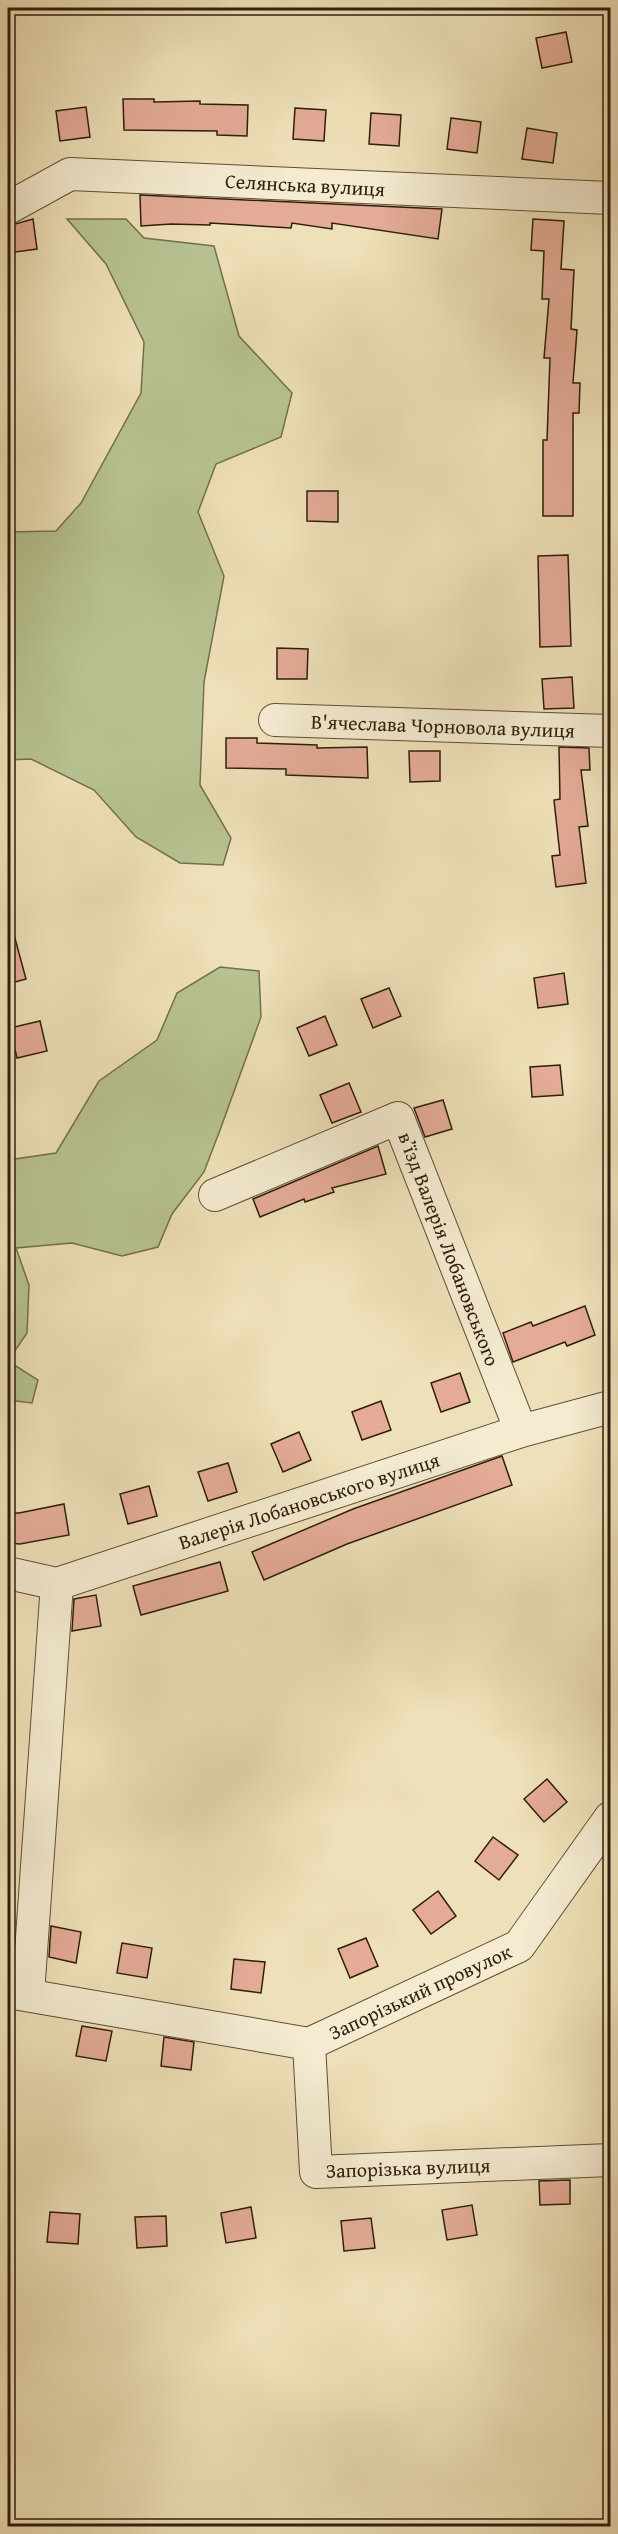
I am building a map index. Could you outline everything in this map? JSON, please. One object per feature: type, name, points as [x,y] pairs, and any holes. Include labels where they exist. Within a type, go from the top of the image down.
[{"type":"street","name":"Селянська вулиця","points":[[8,208],[70,174],[610,198]]},
{"type":"street","name":"В'ячеслава Чорновола вулиця","points":[[275,720],[610,731]]},
{"type":"street","name":"в’їзд Валерія Лобановського","points":[[214,1195],[398,1118],[521,1431]]},
{"type":"street","name":"Валерія Лобановського вулиця","points":[[57,1584],[521,1431],[610,1407]]},
{"type":"street","points":[[8,1573],[57,1584],[18,1993],[309,2044]]},
{"type":"street","name":"Запорізький провулок","points":[[309,2044],[519,1946],[610,1818]]},
{"type":"street","name":"Запорізька вулиця","points":[[309,2044],[316,2172],[610,2160]]},
{"type":"green space","points":[[67,219],[126,219],[144,238],[214,246],[239,336],[292,393],[281,437],[216,464],[198,512],[224,576],[204,682],[200,785],[231,838],[223,865],[180,863],[136,837],[94,790],[31,759],[8,760],[8,532],[56,531],[81,503],[141,393],[144,342],[106,264]]},
{"type":"green space","points":[[220,967],[259,971],[261,1017],[220,1130],[204,1172],[172,1214],[158,1247],[122,1256],[72,1243],[16,1248],[29,1285],[27,1333],[8,1361],[8,1160],[56,1153],[99,1081],[157,1040],[177,993]]},
{"type":"green space","points":[[8,1361],[38,1380],[32,1403],[8,1400]]},
{"type":"building","points":[[566,32],[572,62],[542,68],[536,38]]},
{"type":"building","points":[[123,99],[248,105],[247,136],[217,135],[217,131],[124,130]]},
{"type":"building","points":[[86,107],[90,137],[60,141],[56,111]]},
{"type":"building","points":[[295,108],[326,110],[324,141],[293,139]]},
{"type":"building","points":[[371,113],[401,115],[399,146],[369,144]]},
{"type":"building","points":[[451,118],[481,122],[477,153],[447,149]]},
{"type":"building","points":[[527,128],[557,133],[553,163],[522,159]]},
{"type":"building","points":[[140,195],[442,209],[438,239],[332,223],[332,229],[292,223],[291,228],[210,223],[210,225],[141,226]]},
{"type":"building","points":[[33,219],[37,249],[8,253],[8,226]]},
{"type":"building","points":[[533,219],[564,221],[561,269],[574,270],[571,329],[577,330],[573,383],[580,383],[579,413],[573,413],[573,516],[543,516],[543,440],[547,440],[550,358],[544,358],[549,299],[542,299],[544,251],[531,250]]},
{"type":"building","points":[[307,491],[338,491],[338,522],[307,521]]},
{"type":"building","points":[[568,555],[571,646],[540,647],[538,556]]},
{"type":"building","points":[[277,648],[308,649],[307,679],[277,679]]},
{"type":"building","points":[[572,677],[574,708],[544,709],[542,679]]},
{"type":"building","points":[[226,738],[257,738],[257,743],[317,745],[317,748],[367,747],[368,778],[286,775],[286,769],[226,768]]},
{"type":"building","points":[[559,747],[589,748],[590,770],[581,770],[588,826],[579,827],[586,883],[556,887],[552,856],[560,855],[554,800],[560,799]]},
{"type":"building","points":[[409,751],[440,751],[440,781],[410,782]]},
{"type":"building","points":[[13,931],[26,979],[8,984],[8,932]]},
{"type":"building","points":[[564,973],[568,1004],[538,1008],[534,978]]},
{"type":"building","points":[[389,988],[401,1016],[373,1028],[361,999]]},
{"type":"building","points":[[325,1016],[337,1045],[309,1056],[297,1028]]},
{"type":"building","points":[[40,1021],[47,1051],[17,1058],[10,1028]]},
{"type":"building","points":[[560,1065],[563,1095],[532,1097],[530,1067]]},
{"type":"building","points":[[349,1083],[361,1112],[332,1123],[320,1095]]},
{"type":"building","points":[[443,1100],[452,1129],[425,1137],[414,1108]]},
{"type":"building","points":[[378,1146],[386,1174],[332,1188],[334,1192],[305,1202],[304,1199],[260,1217],[253,1199]]},
{"type":"building","points":[[585,1306],[595,1335],[567,1346],[565,1342],[513,1362],[503,1333],[531,1322],[533,1326]]},
{"type":"building","points":[[460,1373],[470,1402],[441,1412],[431,1383]]},
{"type":"building","points":[[381,1401],[391,1430],[362,1440],[352,1412]]},
{"type":"building","points":[[299,1432],[311,1460],[283,1472],[271,1444]]},
{"type":"building","points":[[502,1456],[512,1485],[347,1544],[264,1580],[252,1552],[353,1509]]},
{"type":"building","points":[[228,1463],[237,1492],[208,1501],[198,1472]]},
{"type":"building","points":[[149,1486],[157,1516],[128,1524],[120,1494]]},
{"type":"building","points":[[64,1504],[69,1535],[20,1544],[8,1543],[8,1513]]},
{"type":"building","points":[[220,1562],[228,1591],[141,1615],[133,1586]]},
{"type":"building","points":[[96,1595],[101,1626],[72,1631],[74,1599]]},
{"type":"building","points":[[547,1779],[567,1802],[544,1822],[524,1799]]},
{"type":"building","points":[[493,1837],[518,1855],[499,1880],[475,1861]]},
{"type":"building","points":[[438,1891],[456,1916],[431,1934],[413,1910]]},
{"type":"building","points":[[51,1926],[81,1932],[76,1963],[49,1957]]},
{"type":"building","points":[[366,1938],[378,1966],[350,1978],[338,1949]]},
{"type":"building","points":[[122,1943],[152,1948],[147,1978],[117,1973]]},
{"type":"building","points":[[234,1959],[265,1962],[261,1993],[231,1989]]},
{"type":"building","points":[[82,2026],[112,2031],[106,2061],[76,2056]]},
{"type":"building","points":[[164,2037],[194,2042],[191,2070],[161,2066]]},
{"type":"building","points":[[570,2180],[570,2204],[540,2205],[539,2181]]},
{"type":"building","points":[[472,2205],[477,2235],[447,2240],[442,2210]]},
{"type":"building","points":[[251,2207],[256,2238],[226,2243],[221,2213]]},
{"type":"building","points":[[50,2212],[80,2214],[78,2244],[47,2242]]},
{"type":"building","points":[[166,2216],[167,2246],[137,2248],[135,2217]]},
{"type":"building","points":[[371,2218],[375,2248],[344,2251],[341,2221]]}]
